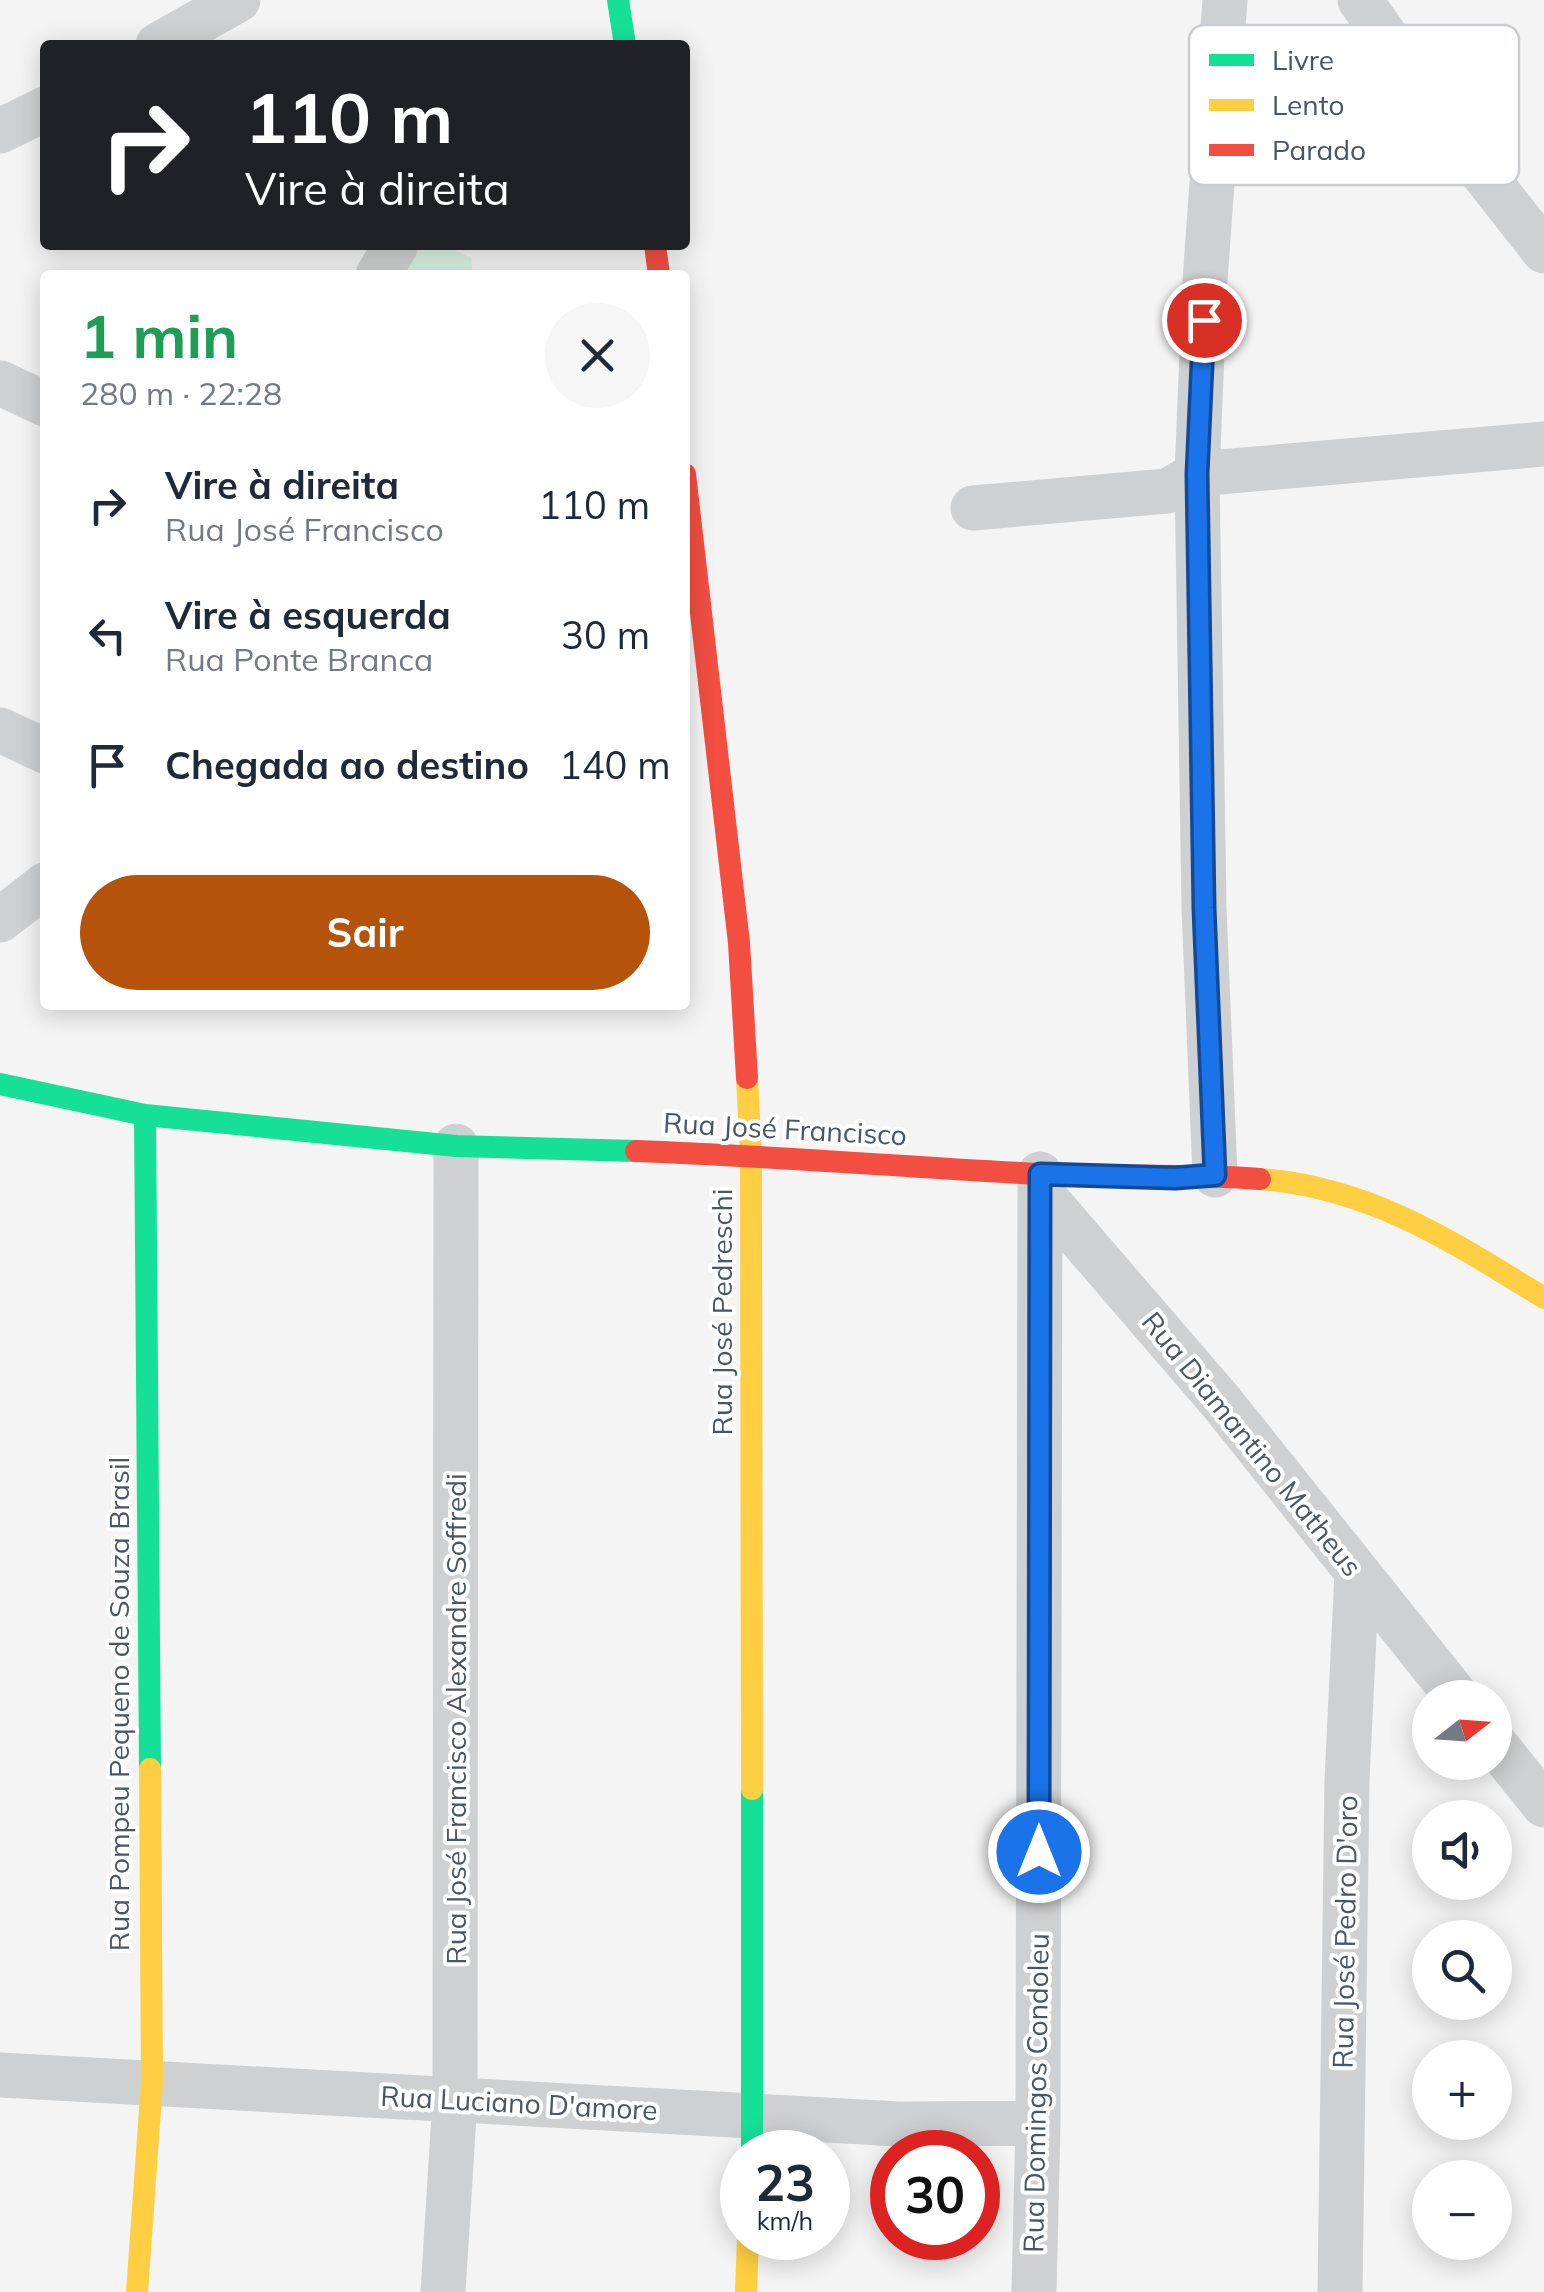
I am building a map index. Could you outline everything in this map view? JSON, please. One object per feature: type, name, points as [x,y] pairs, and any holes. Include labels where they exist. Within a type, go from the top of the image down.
[{"type":"street","points":[[167,40],[238,0]]},
{"type":"street","points":[[618,0],[624,40]]},
{"type":"street","points":[[1224,25],[1226,0]]},
{"type":"street","points":[[1360,0],[1378,25]]},
{"type":"street","points":[[0,130],[40,111]]},
{"type":"street","points":[[1212,185],[1197,474],[1204,908],[1215,1175]]},
{"type":"street","points":[[1492,185],[1544,251]]},
{"type":"street","points":[[0,384],[40,402]]},
{"type":"street","points":[[973,508],[1167,491],[1197,474],[1544,444]]},
{"type":"street","name":"Rua José Pedreschi","points":[[690,517],[739,943],[752,1155],[753,2130]]},
{"type":"street","points":[[0,730],[40,749]]},
{"type":"street","points":[[0,920],[40,889]]},
{"type":"street","name":"Rua José Francisco","points":[[0,1084],[146,1115],[456,1146],[752,1155],[1041,1184],[1215,1175],[1304,1182],[1376,1204],[1448,1239],[1544,1298]]},
{"type":"street","name":"Rua Pompeu Pequeno de Souza Brasil","points":[[137,2292],[152,2082],[146,1115]]},
{"type":"street","name":"Rua José Francisco Alexandre Soffredi","points":[[443,2292],[455,2099],[456,1146]]},
{"type":"street","name":"Rua Diamantino Matheus","points":[[1041,1184],[1443,1680]]},
{"type":"street","name":"Rua Domingos Condoleu","points":[[1034,2292],[1041,1184]]},
{"type":"street","name":"Rua José Pedro D'oro","points":[[1340,2292],[1347,1780],[1357,1573]]},
{"type":"street","points":[[1512,1765],[1544,1805]]},
{"type":"street","name":"Rua Luciano D'amore","points":[[0,2075],[455,2099],[720,2130]]},
{"type":"street","name":"Rua Luciano D'amore","points":[[811,2130],[899,2124],[1038,2123]]},
{"type":"street","points":[[746,2292],[747,2260]]},
{"type":"green space","points":[[454,250],[471,258],[472,270],[400,270],[408,253]]},
{"type":"traffic: fast","points":[[618,0],[624,40]]},
{"type":"traffic: fast","points":[[0,1084],[145,1115],[456,1146],[636,1151]]},
{"type":"traffic: fast","points":[[145,1115],[150,1769]]},
{"type":"traffic: fast","points":[[752,1789],[752,2130]]},
{"type":"traffic: slow","points":[[747,1078],[751,1155],[752,1789]]},
{"type":"traffic: slow","points":[[1260,1179],[1300,1184],[1374,1205],[1443,1238],[1544,1298]]},
{"type":"traffic: slow","points":[[137,2292],[152,2082],[150,1769]]},
{"type":"traffic: slow","points":[[746,2292],[747,2260]]},
{"type":"traffic: jam","points":[[656,250],[658,270]]},
{"type":"traffic: jam","points":[[690,517],[739,943],[747,1078]]},
{"type":"traffic: jam","points":[[636,1151],[1039,1174],[1260,1179]]},
{"type":"route","points":[[1039,1852],[1040,1174],[1175,1178],[1215,1175],[1204,908],[1197,474],[1204,320]]}]
